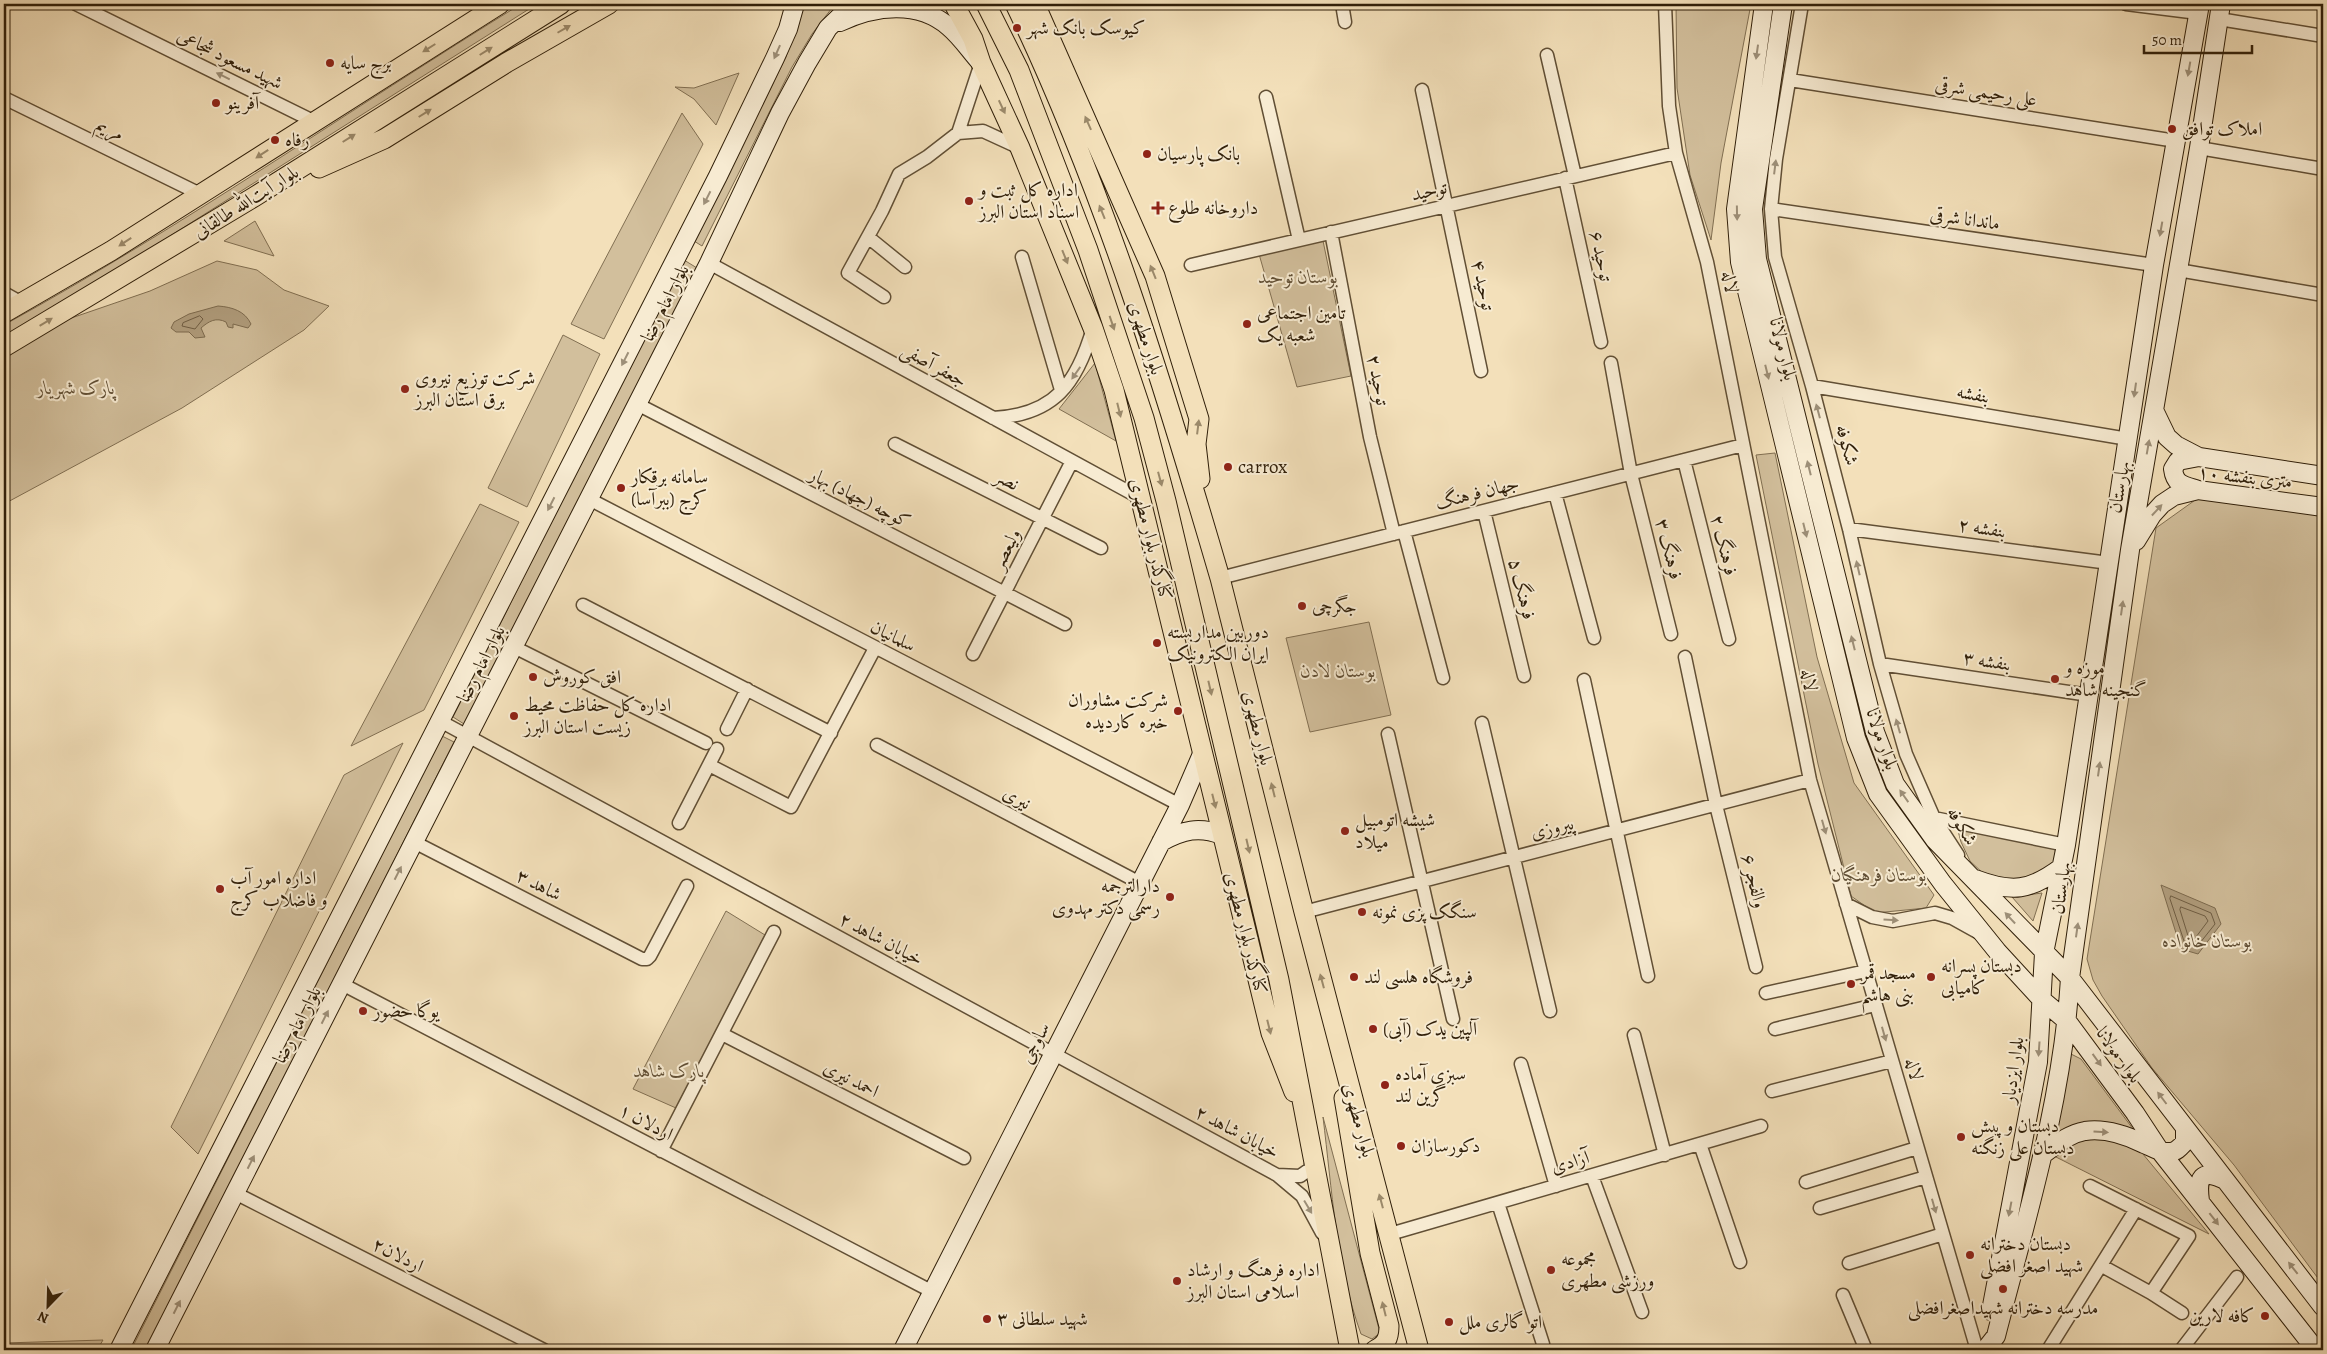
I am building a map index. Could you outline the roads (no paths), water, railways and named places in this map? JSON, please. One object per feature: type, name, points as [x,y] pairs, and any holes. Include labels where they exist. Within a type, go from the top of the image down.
[{"type":"main road","name":"بلوار آیت‌الله طالقانی","points":[[4,347],[254,197],[561,4]]},
{"type":"main road","points":[[254,197],[384,139],[506,63],[609,4]]},
{"type":"main road","points":[[828,28],[846,4]]},
{"type":"main road","name":"بلوار امام رضا","points":[[155,1350],[638,404],[709,263],[780,113],[828,28],[853,4]]},
{"type":"main road","name":"کنارگذر بلوار مطهری","points":[[954,4],[973,39],[981,63],[1020,148],[1093,328],[1114,390],[1271,1033],[1288,1082],[1306,1114]]},
{"type":"main road","points":[[966,4],[985,33],[1019,70]]},
{"type":"main road","name":"بلوار مطهری","points":[[986,4],[1019,70],[1088,250],[1144,418],[1166,501],[1279,980],[1314,1152],[1329,1247],[1350,1350]]},
{"type":"main road","name":"بلوار مطهری","points":[[1015,4],[1042,59],[1114,242],[1173,421],[1220,578],[1304,912],[1419,1350]]},
{"type":"main road","points":[[1035,4],[1155,276],[1199,418],[1196,444],[1205,528]]},
{"type":"main road","name":"بلوار مولانا","points":[[1764,4],[1736,208],[1740,262],[1856,738],[1878,794],[1982,935],[2042,1000],[2067,1021],[2130,1105],[2160,1151],[2316,1350]]},
{"type":"main road","name":"بلوار مولانا","points":[[1783,4],[1753,209],[1757,259],[1875,732],[1896,784],[1935,840],[2070,978],[2323,1307]]},
{"type":"main road","name":"بلوار امام رضا","points":[[120,1350],[718,176],[775,58],[794,5]]},
{"type":"main road","name":"بلوار آیت‌الله طالقانی","points":[[4,312],[111,251],[488,6]]},
{"type":"main road","points":[[828,28],[868,10],[912,8],[931,14],[949,27],[981,63]]},
{"type":"main road","name":"بهارستان","points":[[2042,1000],[2044,953],[2066,846],[2154,265],[2199,9]]},
{"type":"main road","name":"بهارستان","points":[[2067,1021],[2070,978],[2130,550],[2199,148],[2220,12]]},
{"type":"main road","name":"۱۰ متری بنفشه","points":[[2154,410],[2167,437],[2176,445],[2199,457],[2323,476]]},
{"type":"main road","points":[[2198,490],[2178,483],[2174,478],[2173,468],[2178,461],[2199,457]]},
{"type":"main road","name":"۱۰ متری بنفشه","points":[[2130,550],[2152,515],[2162,504],[2174,496],[2198,490],[2323,507]]},
{"type":"main road","name":"ساوجی","points":[[903,1350],[1180,805],[1202,754]]},
{"type":"main road","points":[[1161,842],[1179,832],[1195,828],[1209,830],[1222,835]]},
{"type":"main road","points":[[1973,879],[1994,886],[2020,888],[2042,882],[2062,867]]},
{"type":"main road","name":"بلوار ایزدیار","points":[[1983,1350],[2038,1062],[2042,1000]]},
{"type":"main road","name":"بلوار ایزدیار","points":[[1983,1350],[1996,1336],[2042,1155],[2067,1021]]},
{"type":"main road","points":[[1334,1028],[1356,1181],[1370,1253],[1389,1326],[1389,1337],[1381,1347],[1373,1350],[1363,1348],[1357,1342],[1344,1291],[1336,1275]]},
{"type":"main road","points":[[2042,1155],[2068,1136],[2086,1131],[2103,1131],[2124,1135],[2160,1151],[2170,1152],[2179,1149],[2185,1142],[2185,1128]]},
{"type":"main road","points":[[2200,1201],[2199,1180],[2205,1175],[2214,1174],[2225,1180]]},
{"type":"street","name":"شهید مسعود شجاعی","points":[[76,4],[313,121]]},
{"type":"street","points":[[1342,4],[1345,22]]},
{"type":"street","name":"لاله","points":[[1665,4],[1669,106],[1676,153],[1707,262],[1810,780],[1976,1350]]},
{"type":"street","name":"شکوفه","points":[[1802,4],[1776,159],[1770,209],[1775,257],[1812,386],[1849,529],[1880,664],[1906,754],[1934,818],[1973,879]]},
{"type":"street","points":[[2126,4],[2199,9]]},
{"type":"street","points":[[2220,12],[2323,36]]},
{"type":"street","name":"توحید ۶","points":[[1547,55],[1601,342]]},
{"type":"street","points":[[958,133],[981,63]]},
{"type":"street","name":"علی رحیمی شرقی","points":[[1790,80],[2176,141]]},
{"type":"street","name":"توحید ۴","points":[[1422,90],[1481,371]]},
{"type":"street","points":[[1266,97],[1299,240]]},
{"type":"street","name":"مریم","points":[[4,98],[200,194]]},
{"type":"street","points":[[884,297],[848,273],[868,238],[899,174],[927,157],[958,133],[983,131],[1020,148]]},
{"type":"street","points":[[2199,148],[2323,169]]},
{"type":"street","name":"توحید","points":[[1192,265],[1676,153]]},
{"type":"street","name":"ماندانا شرقی","points":[[1770,209],[2154,265]]},
{"type":"street","name":"توحید ۲","points":[[1331,232],[1368,429],[1443,678]]},
{"type":"street","points":[[868,238],[905,268]]},
{"type":"street","points":[[1022,257],[1061,390]]},
{"type":"street","name":"جعفر آصفی","points":[[709,263],[1142,499]]},
{"type":"street","points":[[2178,270],[2323,296]]},
{"type":"street","points":[[4,293],[22,302]]},
{"type":"street","points":[[993,418],[1010,417],[1034,410],[1049,402],[1079,369],[1093,328]]},
{"type":"street","name":"فرهنگ ۳","points":[[1610,363],[1631,474],[1671,634]]},
{"type":"street","name":"بنفشه","points":[[1812,386],[2128,439]]},
{"type":"street","name":"کوچه (جهاد) بهار","points":[[638,404],[1065,624]]},
{"type":"street","name":"نصر","points":[[895,444],[1101,548]]},
{"type":"street","name":"جهان فرهنگ","points":[[1220,578],[1743,445]]},
{"type":"street","name":"فرهنگ ۲","points":[[1684,460],[1729,639]]},
{"type":"street","name":"ولیعصر","points":[[973,654],[1072,461]]},
{"type":"street","points":[[1555,493],[1594,638]]},
{"type":"street","name":"سلمانیان","points":[[589,499],[1180,805]]},
{"type":"street","name":"فرهنگ ۵","points":[[1484,511],[1524,676]]},
{"type":"street","name":"بنفشه ۲","points":[[1849,529],[2109,563]]},
{"type":"street","points":[[583,605],[831,733]]},
{"type":"street","points":[[514,647],[712,746],[709,765],[679,823]]},
{"type":"street","points":[[709,765],[790,807],[875,648]]},
{"type":"street","name":"والفجر ۶","points":[[1685,657],[1716,805],[1756,967]]},
{"type":"street","name":"بنفشه ۳","points":[[1880,664],[2089,696]]},
{"type":"street","points":[[1584,680],[1648,976]]},
{"type":"street","points":[[727,730],[747,689]]},
{"type":"street","name":"خیابان شاهد ۲","points":[[440,721],[1277,1175],[1302,1196],[1329,1247]]},
{"type":"street","points":[[1482,723],[1550,1011]]},
{"type":"street","points":[[1388,734],[1453,1019]]},
{"type":"street","name":"نیری","points":[[877,745],[1140,883]]},
{"type":"street","name":"پیروزی","points":[[1304,912],[1810,780]]},
{"type":"street","points":[[1934,818],[2066,846]]},
{"type":"street","name":"شاهد ۳","points":[[414,842],[642,959],[647,959],[687,886]]},
{"type":"street","points":[[1846,904],[1872,917],[1893,921],[1935,913],[1952,918],[1982,935]]},
{"type":"street","points":[[661,1151],[774,932]]},
{"type":"street","points":[[1766,994],[1866,971]]},
{"type":"street","name":"اردلان ۱","points":[[342,984],[933,1292]]},
{"type":"street","points":[[1775,1029],[1876,1005]]},
{"type":"street","name":"احمد نیری","points":[[722,1034],[964,1158]]},
{"type":"street","points":[[1634,1035],[1664,1155]]},
{"type":"street","points":[[1772,1091],[1892,1061]]},
{"type":"street","points":[[1521,1064],[1556,1186]]},
{"type":"street","name":"آزادی","points":[[1390,1234],[1762,1126]]},
{"type":"street","points":[[1700,1144],[1740,1262]]},
{"type":"street","points":[[1806,1182],[1917,1148]]},
{"type":"street","points":[[1277,1175],[1300,1176],[1310,1169],[1314,1152]]},
{"type":"street","points":[[1592,1176],[1642,1312]]},
{"type":"street","points":[[1820,1208],[1926,1177]]},
{"type":"street","points":[[2090,1186],[2189,1236],[2151,1293]]},
{"type":"street","name":"اردلان۲","points":[[235,1192],[544,1350]]},
{"type":"street","points":[[1498,1203],[1543,1344]]},
{"type":"street","points":[[2048,1350],[2136,1209]]},
{"type":"street","points":[[1849,1263],[1942,1234]]},
{"type":"street","points":[[2102,1266],[2151,1293],[2182,1313]]},
{"type":"street","points":[[2181,1350],[2237,1276]]},
{"type":"street","points":[[1843,1295],[1866,1350]]},
{"type":"water","points":[[218,306],[237,310],[251,324],[248,328],[233,324],[233,328],[228,327],[226,322],[213,321],[201,328],[205,337],[195,338],[189,332],[176,332],[171,328],[174,322],[189,314]]},
{"type":"water","points":[[2161,885],[2215,908],[2221,924],[2198,954],[2181,949]]},
{"type":"place","name":"کیوسک بانک شهر","points":[[1017,28]]},
{"type":"place","name":"برج سایه","points":[[330,63]]},
{"type":"place","name":"آفرینو","points":[[216,103]]},
{"type":"place","name":"املاک توافق","points":[[2172,129]]},
{"type":"place","name":"رفاه","points":[[275,140]]},
{"type":"place","name":"بانک پارسیان","points":[[1147,154]]},
{"type":"place","name":"اداره کل ثبت و اسناد استان البرز","points":[[969,201]]},
{"type":"place","name":"داروخانه طلوع","points":[[1158,208]]},
{"type":"place","name":"تامین اجتماعی شعبه یک","points":[[1247,324]]},
{"type":"place","name":"شرکت توزیع نیروی برق استان البرز","points":[[405,389]]},
{"type":"place","name":"carrox","points":[[1228,467]]},
{"type":"place","name":"سامانه برقکار کرج (ببرآسا)","points":[[621,488]]},
{"type":"place","name":"جگرچی","points":[[1302,606]]},
{"type":"place","name":"دوربین مداربسته ایران الکترونیک","points":[[1157,643]]},
{"type":"place","name":"افق کوروش","points":[[533,677]]},
{"type":"place","name":"موزه و گنجینه شاهد","points":[[2055,679]]},
{"type":"place","name":"شرکت مشاوران خبره کاردیده","points":[[1178,711]]},
{"type":"place","name":"اداره کل حفاظت محیط زیست استان البرز","points":[[514,716]]},
{"type":"place","name":"شیشه اتومبیل میلاد","points":[[1345,831]]},
{"type":"place","name":"اداره امور آب و فاضلاب کرج","points":[[220,889]]},
{"type":"place","name":"دارالترجمه رسمی دکتر مهدوی","points":[[1170,897]]},
{"type":"place","name":"سنگک پزی نمونه","points":[[1362,912]]},
{"type":"place","name":"فروشگاه هلسی لند","points":[[1354,977]]},
{"type":"place","name":"دبستان پسرانه کامیابی","points":[[1931,977]]},
{"type":"place","name":"مسجد قمر بنی هاشم","points":[[1851,984]]},
{"type":"place","name":"یوگا حضور","points":[[363,1011]]},
{"type":"place","name":"آلپین یدک (آبی)","points":[[1373,1029]]},
{"type":"place","name":"سبزی آماده گرین لند","points":[[1385,1085]]},
{"type":"place","name":"دبستان و پیش دبستان علی زنگنه","points":[[1961,1137]]},
{"type":"place","name":"دکورسازان","points":[[1401,1146]]},
{"type":"place","name":"دبستان دخترانه شهید اصغر افضلی","points":[[1970,1255]]},
{"type":"place","name":"مجموعه ورزشی مطهری","points":[[1551,1270]]},
{"type":"place","name":"اداره فرهنگ و ارشاد اسلامی استان البرز","points":[[1177,1281]]},
{"type":"place","name":"مدرسه دخترانه شهیداصغرافضلی","points":[[2003,1289]]},
{"type":"place","name":"کافه لارین","points":[[2265,1316]]},
{"type":"place","name":"شهید سلطانی ۳","points":[[987,1319]]},
{"type":"place","name":"اتو گالری ملل","points":[[1449,1322]]},
{"type":"park label","name":"بوستان توحید","points":[[1298,277]]},
{"type":"park label","name":"پارک شهریار","points":[[76,388]]},
{"type":"park label","name":"بوستان لادن","points":[[1338,671]]},
{"type":"park label","name":"بوستان فرهنگیان","points":[[1879,875]]},
{"type":"park label","name":"بوستان خانواده","points":[[2207,941]]},
{"type":"park label","name":"پارک شاهد","points":[[669,1071]]}]
